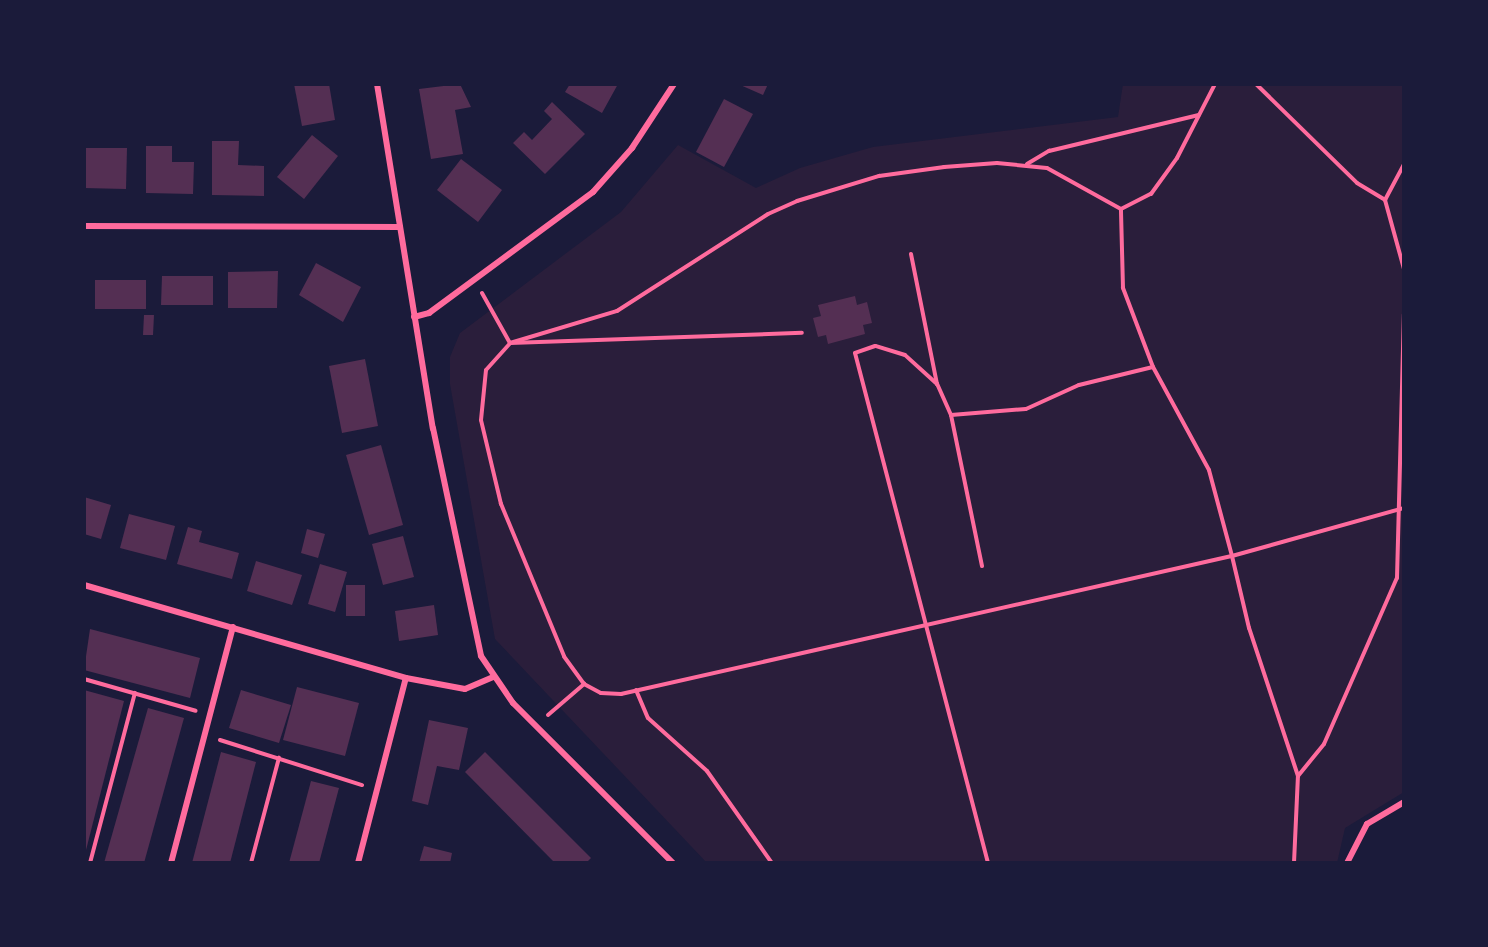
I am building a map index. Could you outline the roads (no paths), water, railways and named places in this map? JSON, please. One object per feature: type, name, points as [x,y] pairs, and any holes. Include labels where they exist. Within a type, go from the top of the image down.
[{"type":"street","points":[[376,84],[414,317],[472,622],[493,677],[673,863]]},
{"type":"street","points":[[414,317],[429,313],[514,253],[593,192],[632,148],[674,84]]},
{"type":"street","points":[[84,226],[399,227]]},
{"type":"street","points":[[84,585],[406,678],[465,689],[493,677]]},
{"type":"street","points":[[171,863],[233,627]]},
{"type":"street","points":[[358,863],[406,678]]},
{"type":"street","points":[[1347,863],[1367,825],[1404,802]]}]
